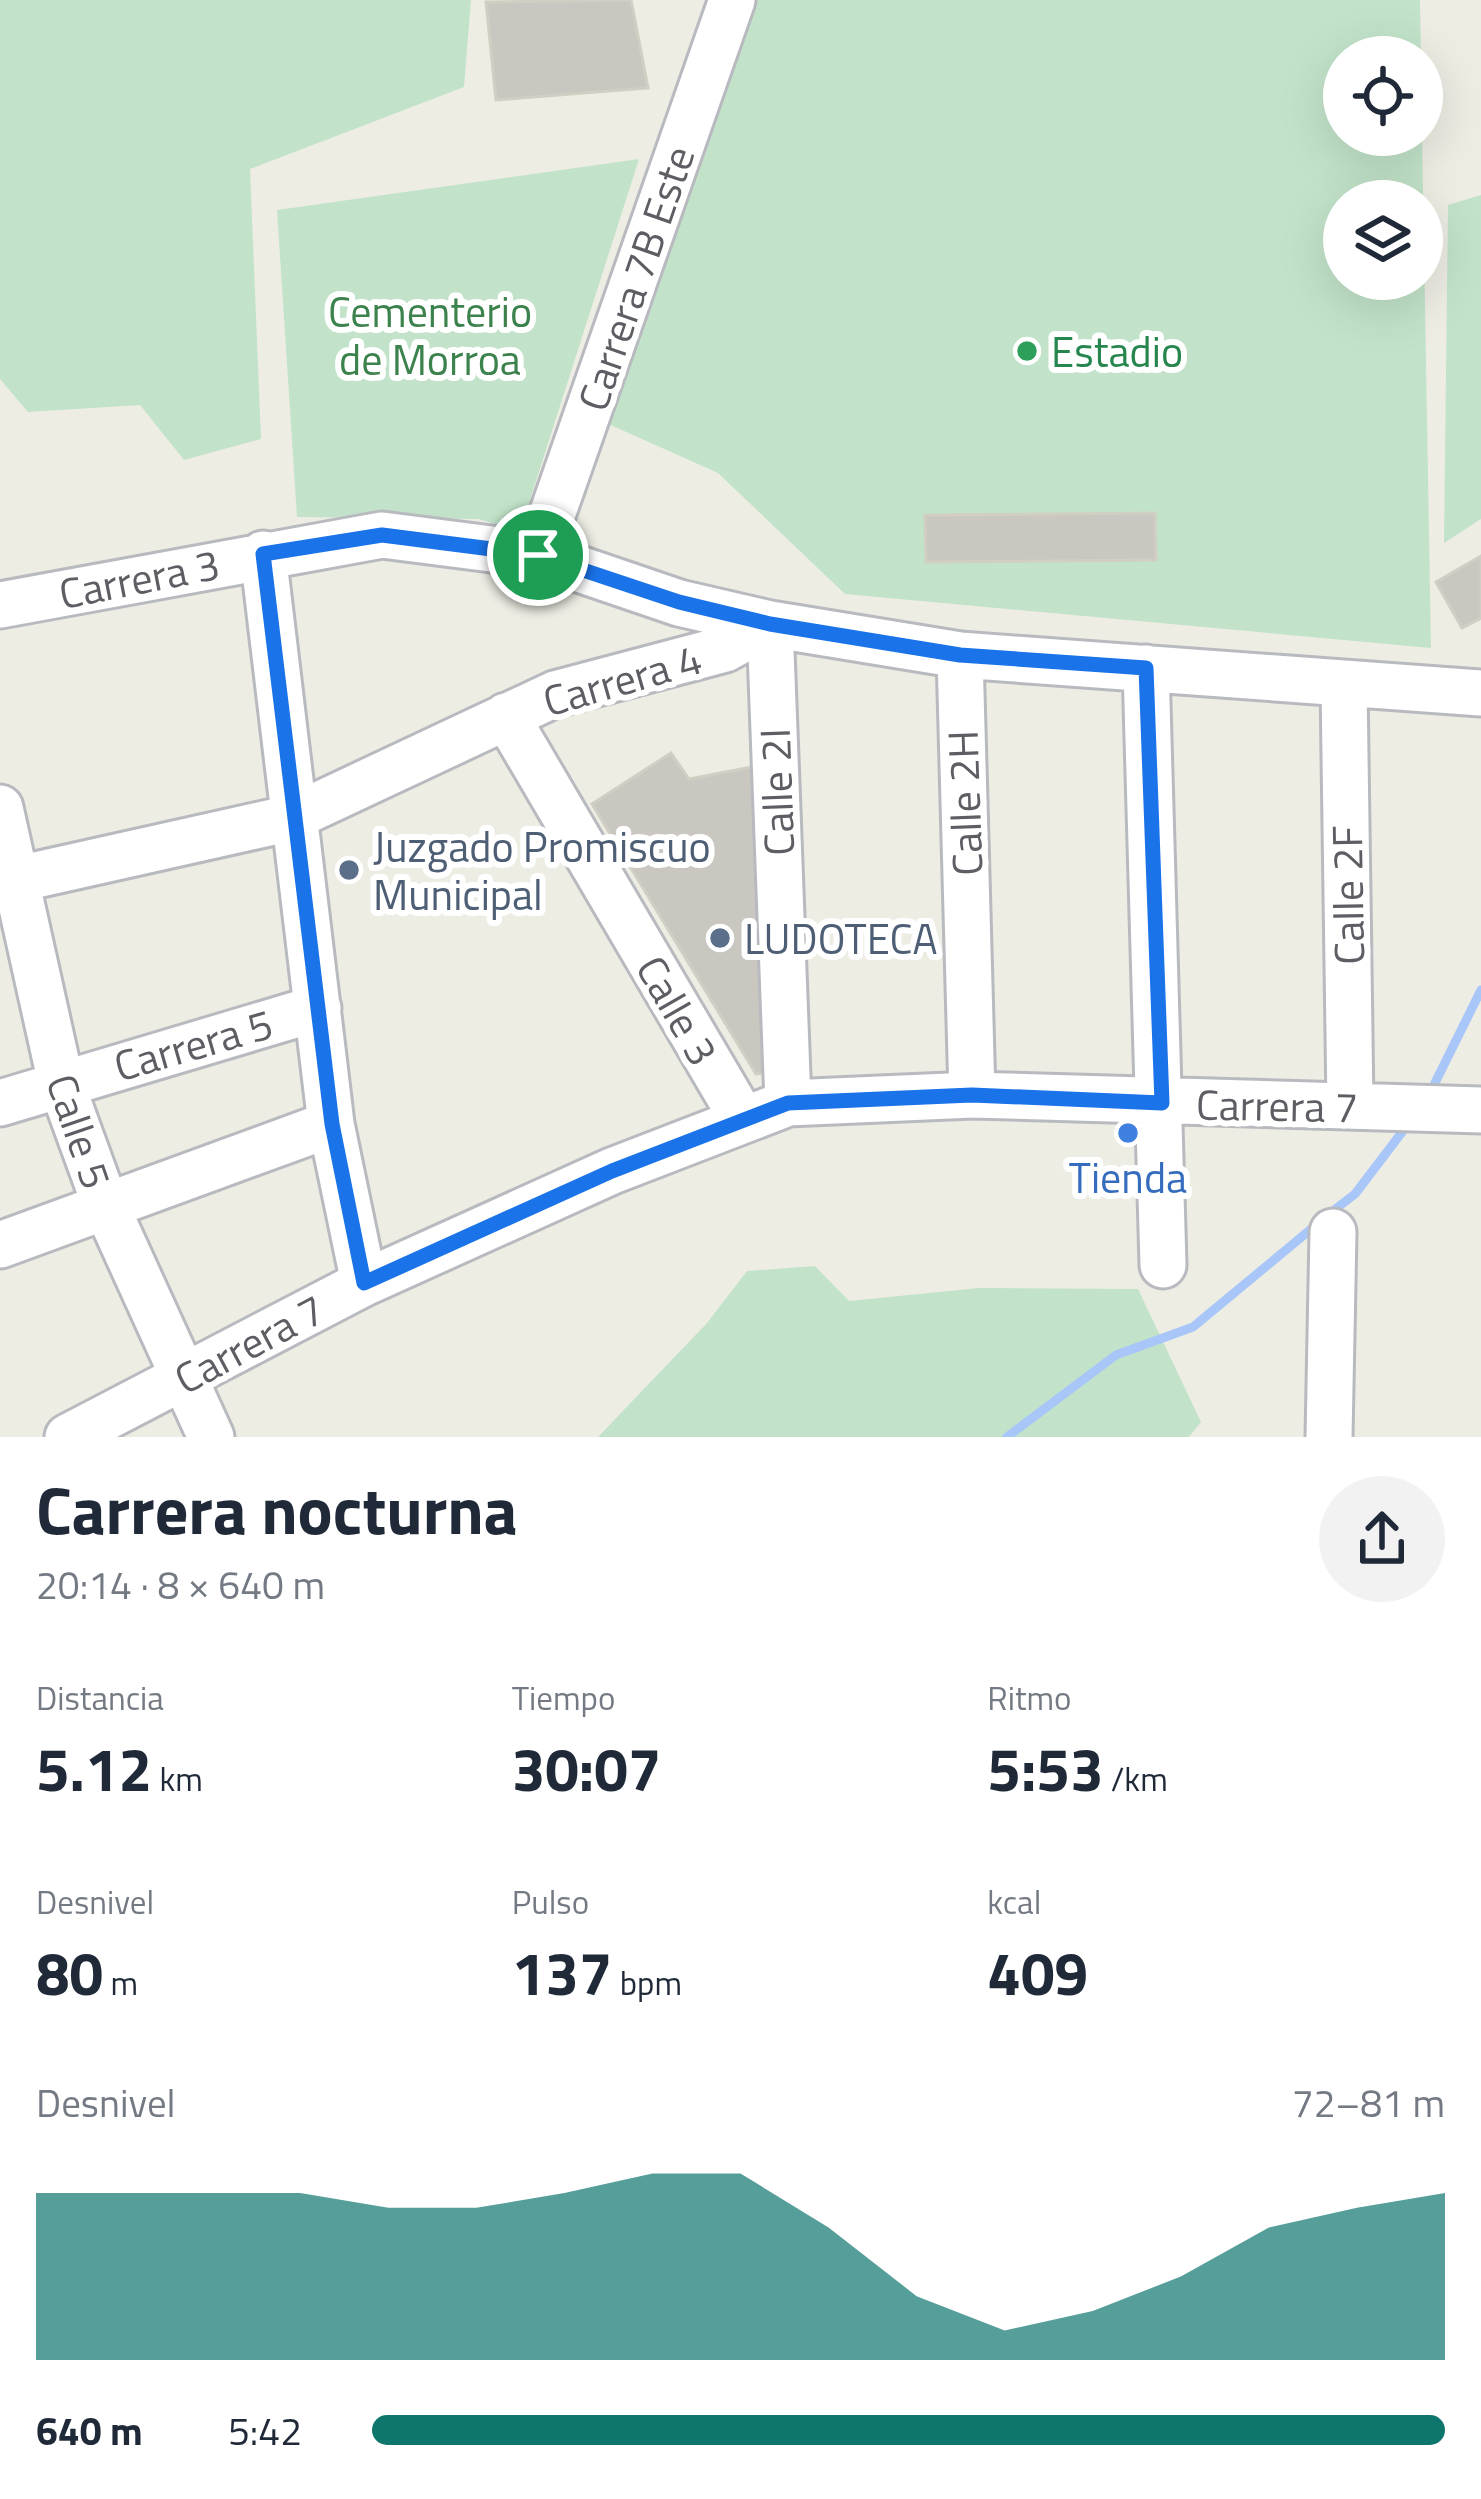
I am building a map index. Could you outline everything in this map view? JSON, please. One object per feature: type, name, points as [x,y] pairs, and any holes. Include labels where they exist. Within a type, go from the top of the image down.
[{"type":"street","name":"Carrera 7B Este","points":[[538,555],[732,0]]},
{"type":"street","name":"Carrera 3","points":[[0,605],[382,535],[538,555],[679,602],[770,624]]},
{"type":"street","points":[[263,554],[291,818],[332,1124],[364,1283]]},
{"type":"street","points":[[770,624],[960,655],[1481,693]]},
{"type":"street","name":"Carrera 4","points":[[6,881],[291,818],[555,694],[725,649],[770,624]]},
{"type":"street","name":"Calle 2I","points":[[770,624],[788,1103]]},
{"type":"street","name":"Calle 2H","points":[[960,655],[972,1095]]},
{"type":"street","points":[[1146,668],[1163,1264]]},
{"type":"street","name":"Calle 2F","points":[[1344,685],[1390,1107]]},
{"type":"street","name":"Calle 3","points":[[506,716],[742,1118]]},
{"type":"street","name":"Calle 5","points":[[0,808],[6,881],[61,1083],[105,1204],[211,1437]]},
{"type":"street","name":"Carrera 5","points":[[0,1103],[318,1008]]},
{"type":"street","name":"Carrera 7","points":[[68,1437],[364,1283],[742,1118],[788,1103],[972,1095],[1481,1110]]},
{"type":"street","points":[[0,1246],[332,1124]]},
{"type":"street","points":[[1329,1437],[1333,1232]]},
{"type":"green space","points":[[0,0],[471,0],[464,87],[250,169],[261,439],[184,460],[140,405],[28,412],[0,379]]},
{"type":"green space","name":"Estadio","points":[[749,0],[1420,0],[1421,36],[1323,36],[1323,156],[1422,156],[1423,180],[1323,180],[1323,300],[1425,300],[1431,648],[845,594],[718,473],[604,422]]},
{"type":"green space","name":"Cementerio de Morroa","points":[[639,159],[520,531],[478,519],[297,517],[277,210]]},
{"type":"green space","points":[[1481,195],[1481,519],[1444,543],[1448,205]]},
{"type":"green space","points":[[815,1266],[849,1301],[979,1288],[1138,1289],[1201,1422],[1189,1437],[598,1437],[707,1323],[747,1271]]},
{"type":"building","points":[[631,0],[648,88],[496,100],[486,2]]},
{"type":"building","points":[[1155,513],[1156,560],[926,562],[925,515]]},
{"type":"building","points":[[1481,556],[1481,618],[1462,628],[1436,582]]},
{"type":"building","name":"LUDOTECA","points":[[671,753],[689,779],[762,765],[772,1072],[756,1074],[592,804]]},
{"type":"waterway","points":[[1429,1095],[1481,990]]},
{"type":"waterway","points":[[1329,1214],[1355,1194],[1409,1123]]},
{"type":"waterway","points":[[1007,1437],[1116,1355],[1193,1327],[1316,1225]]},
{"type":"place","name":"Estadio","points":[[1027,351]]},
{"type":"place","name":"Juzgado Promiscuo Municipal","points":[[349,870]]},
{"type":"place","name":"LUDOTECA","points":[[720,938]]},
{"type":"place","name":"Tienda","points":[[1128,1133]]},
{"type":"route","points":[[382,535],[538,555],[679,602],[770,624],[960,655],[1146,668],[1162,1103],[972,1095],[788,1103],[612,1171],[364,1283],[332,1124],[291,818],[263,554],[382,535]]}]
